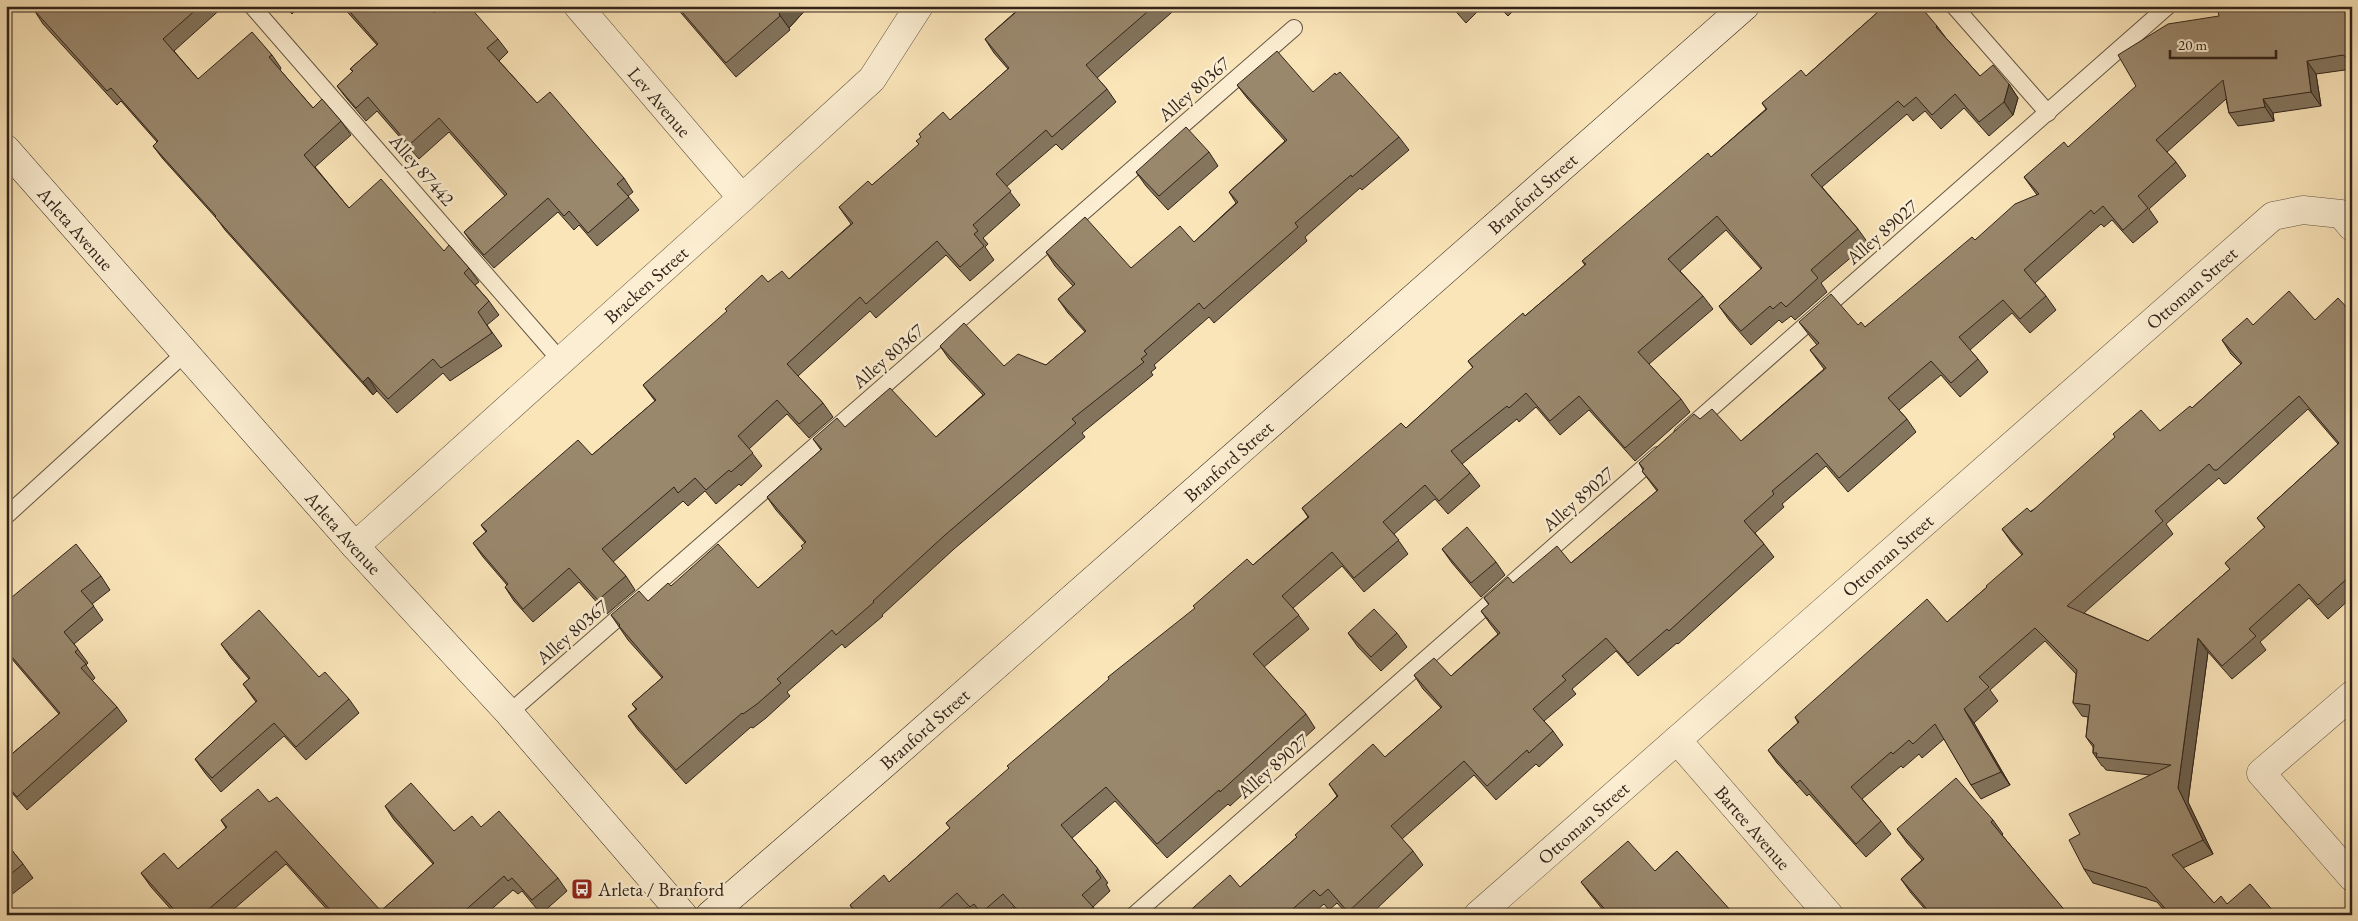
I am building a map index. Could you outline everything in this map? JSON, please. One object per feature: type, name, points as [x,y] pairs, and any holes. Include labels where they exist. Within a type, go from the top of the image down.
[{"type":"street","name":"Lev Avenue","points":[[578,6],[742,198]]},
{"type":"street","name":"Bracken Street","points":[[355,546],[872,79],[919,6]]},
{"type":"street","name":"Branford Street","points":[[710,915],[897,753],[1745,6]]},
{"type":"street","name":"Arleta Avenue","points":[[6,149],[355,546],[509,713],[683,915]]},
{"type":"street","name":"Ottoman Street","points":[[1478,915],[2273,216],[2303,210],[2341,214],[2352,227]]},
{"type":"street","points":[[2352,695],[2261,773],[2352,877]]},
{"type":"street","name":"Bartee Avenue","points":[[1676,740],[1829,915]]},
{"type":"lane","name":"Alley 87442","points":[[252,6],[562,361]]},
{"type":"lane","points":[[1954,6],[2048,113]]},
{"type":"lane","name":"Alley 89027","points":[[1134,915],[2168,6]]},
{"type":"lane","name":"Alley 80367","points":[[509,713],[1294,28]]},
{"type":"lane","points":[[6,516],[185,353]]},
{"type":"building","points":[[39,6],[200,6],[163,39],[198,79],[252,32],[272,55],[269,57],[313,108],[322,99],[341,121],[304,155],[349,208],[381,179],[444,251],[449,245],[469,268],[464,273],[489,301],[478,312],[492,333],[441,368],[433,359],[388,399],[368,377],[363,382],[153,146],[158,141],[111,88],[107,91],[34,10]]},
{"type":"building","points":[[345,6],[427,6],[434,13],[441,6],[469,6],[498,39],[487,48],[537,103],[550,92],[624,178],[617,184],[629,197],[588,233],[569,211],[564,216],[548,198],[484,255],[464,232],[507,194],[439,118],[409,145],[368,97],[356,108],[337,86],[353,71],[350,69],[378,44]]},
{"type":"building","points":[[677,6],[786,6],[779,14],[780,16],[726,63]]},
{"type":"building","points":[[1023,6],[1154,6],[1086,65],[1107,89],[1052,137],[1046,130],[996,174],[1011,191],[973,225],[978,231],[974,234],[984,246],[960,267],[937,241],[866,304],[860,297],[787,364],[823,403],[799,424],[777,400],[738,436],[753,453],[731,472],[729,470],[706,490],[695,478],[678,493],[674,487],[602,549],[626,576],[598,600],[569,568],[523,609],[505,587],[508,584],[473,543],[487,531],[481,525],[578,440],[592,455],[656,400],[643,385],[727,311],[725,309],[762,275],[768,282],[782,271],[789,279],[853,223],[839,207],[868,181],[872,185],[919,144],[916,141],[921,137],[919,134],[943,112],[950,120],[1009,68],[985,39]]},
{"type":"building","points":[[1875,6],[1920,6],[1936,27],[1980,76],[1993,65],[2009,84],[2004,102],[1979,122],[1955,94],[1932,115],[1916,97],[1904,107],[1898,101],[1811,175],[1858,229],[1811,270],[1818,278],[1786,307],[1781,302],[1773,309],[1770,306],[1741,331],[1719,306],[1762,268],[1717,216],[1668,259],[1703,296],[1638,352],[1681,399],[1625,448],[1579,396],[1550,421],[1526,393],[1451,451],[1470,473],[1439,501],[1425,485],[1383,522],[1399,540],[1354,578],[1332,552],[1282,596],[1299,615],[1253,654],[1306,714],[1220,792],[1219,790],[1157,844],[1106,787],[1061,825],[1098,869],[1096,871],[1101,878],[1082,895],[1093,907],[1084,915],[1022,915],[1003,894],[981,913],[974,904],[970,907],[957,893],[932,915],[856,915],[857,913],[850,905],[884,875],[889,882],[950,828],[946,823],[1009,768],[1007,766],[1100,687],[1109,679],[1108,677],[1195,608],[1193,606],[1247,559],[1253,565],[1309,517],[1302,508],[1401,423],[1406,428],[1473,367],[1468,361],[1523,313],[1525,316],[1586,264],[1582,261],[1708,153],[1711,157],[1767,109],[1762,103],[1801,70],[1806,76],[1879,11]]},
{"type":"building","points":[[2217,6],[2351,6],[2352,61],[2343,55],[2307,61],[2311,92],[2263,99],[2265,107],[2229,113],[2223,80],[2156,140],[2176,162],[2138,196],[2148,208],[2123,230],[2103,206],[2094,214],[2091,210],[2024,270],[2046,296],[2020,319],[2003,300],[1959,337],[1978,359],[1951,383],[1931,361],[1888,398],[1907,419],[1839,478],[1817,453],[1772,491],[1774,494],[1744,521],[1764,544],[1669,631],[1667,629],[1628,663],[1606,638],[1562,676],[1566,680],[1533,709],[1553,731],[1529,753],[1527,750],[1487,786],[1464,761],[1391,826],[1413,851],[1348,912],[1328,889],[1320,896],[1314,890],[1286,915],[1185,915],[1230,875],[1240,887],[1297,837],[1295,835],[1338,796],[1329,784],[1373,744],[1385,757],[1442,707],[1414,675],[1434,658],[1451,676],[1500,633],[1481,611],[1489,604],[1484,598],[1508,577],[1513,583],[1557,546],[1571,563],[1658,490],[1642,471],[1644,469],[1639,463],[1694,414],[1700,419],[1712,409],[1741,441],[1826,368],[1810,350],[1819,343],[1799,322],[1831,294],[1858,325],[1861,322],[1865,327],[1972,237],[1975,240],[2015,204],[2039,194],[2024,177],[2064,142],[2068,147],[2136,86],[2118,55],[2168,24],[2219,16]]},
{"type":"building","points":[[1277,51],[1313,92],[1335,73],[1336,75],[1340,72],[1399,137],[1295,223],[1298,227],[1204,309],[1199,303],[1144,351],[1147,354],[1141,359],[1144,362],[1072,419],[1076,423],[945,535],[836,635],[832,630],[777,679],[781,683],[757,704],[742,713],[676,770],[628,716],[637,709],[632,704],[663,677],[611,615],[639,591],[648,601],[668,583],[671,586],[718,544],[758,588],[803,548],[801,546],[806,542],[767,497],[822,449],[813,439],[837,418],[845,427],[890,388],[936,437],[985,394],[940,346],[964,323],[1004,366],[1018,354],[1046,365],[1086,331],[1058,299],[1075,284],[1046,252],[1085,217],[1131,268],[1180,226],[1194,242],[1238,202],[1229,192],[1287,140],[1237,85]]},
{"type":"building","points":[[1186,127],[1209,152],[1159,196],[1136,172]]},
{"type":"building","points":[[2289,291],[2315,320],[2338,298],[2352,313],[2352,574],[2318,605],[2299,584],[2249,629],[2256,636],[2222,666],[2198,638],[2178,788],[2203,840],[2172,855],[2214,903],[2221,896],[2227,904],[2250,884],[2274,912],[2272,915],[2171,915],[2147,888],[2084,869],[2069,840],[2080,834],[2069,814],[2171,765],[2096,757],[2097,753],[2093,753],[2094,745],[2086,737],[2090,705],[2073,703],[2077,670],[2035,628],[1979,677],[1989,687],[1964,709],[2001,772],[1971,785],[1935,724],[1913,744],[1909,740],[1893,754],[1891,752],[1851,787],[1881,821],[1856,844],[1800,780],[1797,783],[1768,750],[1799,722],[1795,717],[1927,599],[1947,622],[1987,587],[2023,554],[2002,529],[2027,508],[2031,512],[2115,437],[2113,434],[2141,410],[2160,431],[2190,406],[2192,408],[2242,363],[2222,340],[2247,318],[2253,325]],"holes":[[[2299,396],[2339,443],[2257,518],[2265,527],[2225,563],[2230,569],[2148,641],[2067,606],[2163,521],[2155,511],[2209,464],[2214,470],[2217,470]]]},
{"type":"building","points":[[1467,527],[1496,562],[1471,583],[1442,549]]},
{"type":"building","points":[[76,544],[101,576],[81,591],[94,606],[64,632],[78,649],[75,652],[86,664],[81,668],[117,707],[17,797],[6,784],[6,759],[60,713],[6,650],[6,602]]},
{"type":"building","points":[[1374,609],[1397,633],[1371,657],[1348,633]]},
{"type":"building","points":[[259,610],[319,677],[325,672],[349,699],[296,747],[274,723],[212,778],[195,759],[257,701],[243,684],[250,678],[221,644]]},
{"type":"building","points":[[1956,778],[1993,820],[1991,822],[2067,913],[2064,915],[1932,915],[1901,879],[1924,859],[1897,829]]},
{"type":"building","points":[[411,783],[454,831],[472,816],[481,827],[499,811],[558,878],[532,900],[512,878],[508,881],[504,876],[460,915],[335,915],[276,851],[202,915],[179,915],[141,873],[164,853],[178,869],[227,827],[221,820],[258,789],[269,802],[277,797],[381,911],[434,863],[385,806]]},
{"type":"building","points":[[1628,841],[1655,871],[1677,851],[1733,913],[1732,915],[1610,915],[1581,882]]},
{"type":"building","points":[[6,843],[23,864],[6,878]]},
{"type":"place","name":"Arleta / Branford","points":[[582,889]]}]
